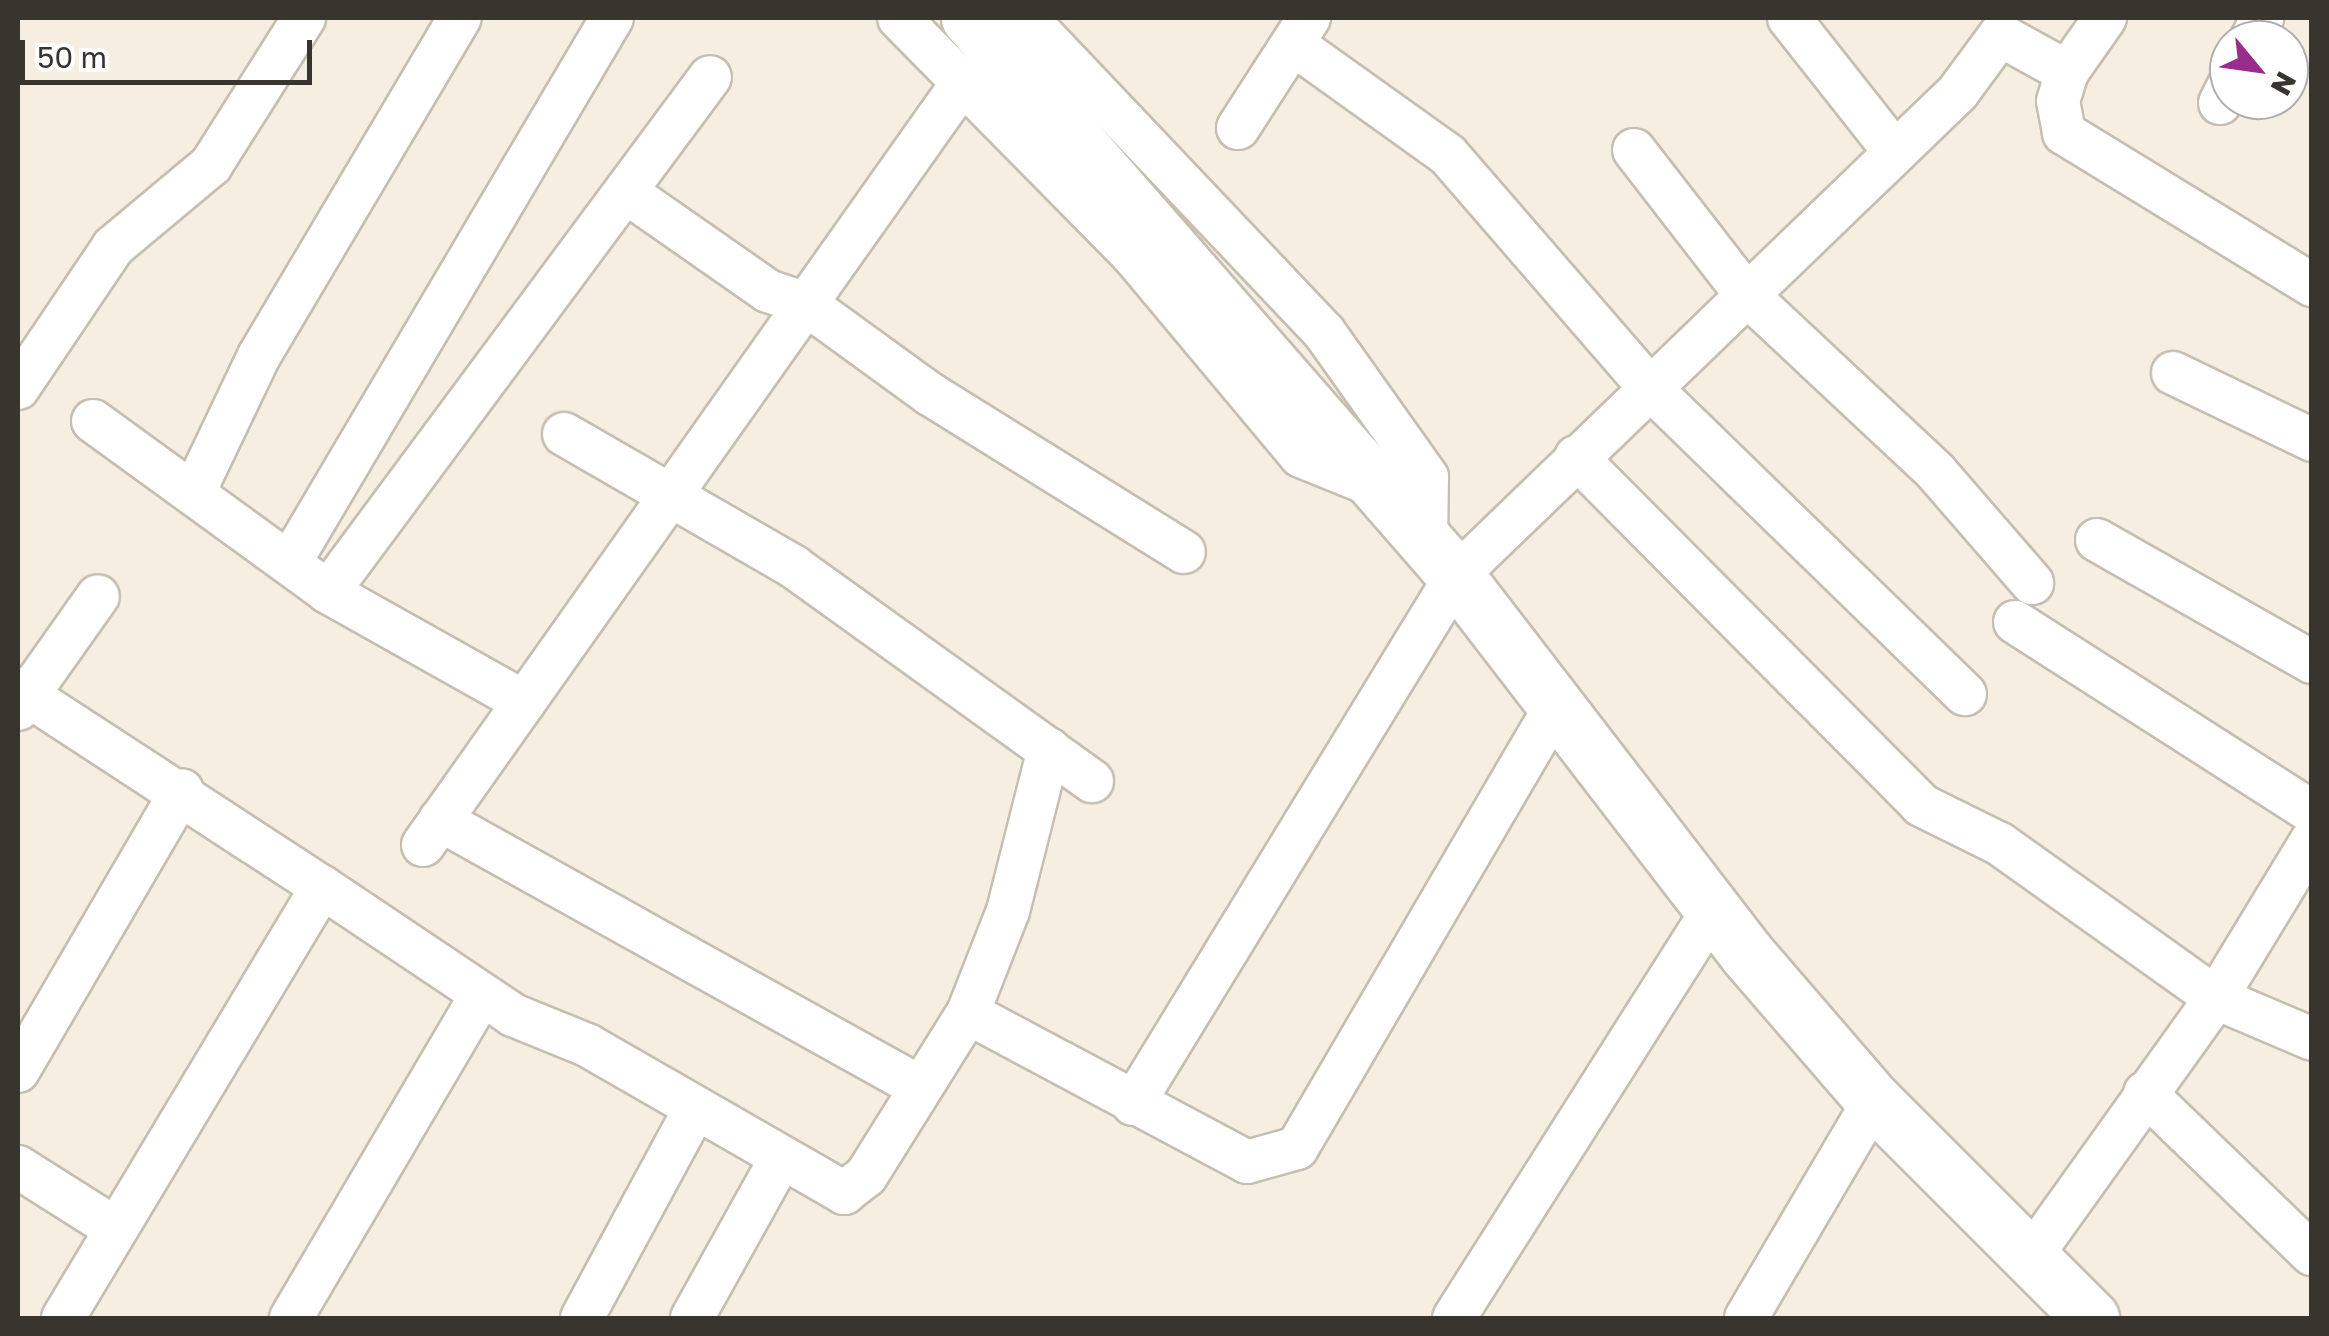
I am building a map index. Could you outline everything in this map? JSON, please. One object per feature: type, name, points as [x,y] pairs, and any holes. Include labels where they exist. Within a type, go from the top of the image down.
[{"type":"main road","points":[[969,18],[1441,559],[1713,910],[1874,1102],[2032,1255],[2091,1318]]},
{"type":"street","points":[[18,388],[113,247],[211,165],[304,18]]},
{"type":"street","points":[[195,490],[259,356],[460,18]]},
{"type":"street","points":[[290,562],[612,18]]},
{"type":"street","points":[[899,18],[1132,254],[1302,456],[1380,488]]},
{"type":"street","points":[[1026,18],[1324,332],[1427,477],[1441,559]]},
{"type":"street","points":[[1789,18],[1895,152]]},
{"type":"street","points":[[2105,18],[2067,72],[2058,101],[2064,133],[2312,285]]},
{"type":"street","points":[[1238,128],[1301,31],[1448,154],[1648,386],[1965,694]]},
{"type":"street","points":[[1133,1104],[1441,559],[1576,457],[1958,92],[2000,35],[2067,72]]},
{"type":"street","points":[[328,592],[710,77]]},
{"type":"street","points":[[918,1086],[432,833],[963,82]]},
{"type":"street","points":[[1634,150],[1746,294],[1936,472],[2032,583]]},
{"type":"street","points":[[626,192],[768,292],[806,304],[930,394],[1184,552]]},
{"type":"street","points":[[2173,373],[2312,440]]},
{"type":"street","points":[[93,421],[195,490],[328,592],[524,702]]},
{"type":"street","points":[[564,434],[668,499],[794,567],[1092,781]]},
{"type":"street","points":[[1576,457],[1921,805],[2000,844],[2216,998],[2312,1038]]},
{"type":"street","points":[[2097,540],[2312,662]]},
{"type":"street","points":[[98,596],[20,698],[182,790],[482,996],[586,1044],[694,1111],[844,1192],[866,1176],[918,1086],[968,1013],[1008,911],[1048,750]]},
{"type":"street","points":[[2015,622],[2312,812]]},
{"type":"street","points":[[968,1013],[1247,1162],[1297,1148],[1557,704]]},
{"type":"street","points":[[18,1071],[182,790]]},
{"type":"street","points":[[2032,1255],[2216,998],[2312,840]]},
{"type":"street","points":[[62,1318],[322,886]]},
{"type":"street","points":[[1454,1318],[1713,910]]},
{"type":"street","points":[[291,1318],[482,996]]},
{"type":"street","points":[[2145,1094],[2312,1254]]},
{"type":"street","points":[[1746,1318],[1874,1102]]},
{"type":"street","points":[[582,1318],[694,1111]]},
{"type":"street","points":[[692,1318],[780,1160]]},
{"type":"street","points":[[18,1167],[116,1229]]}]
